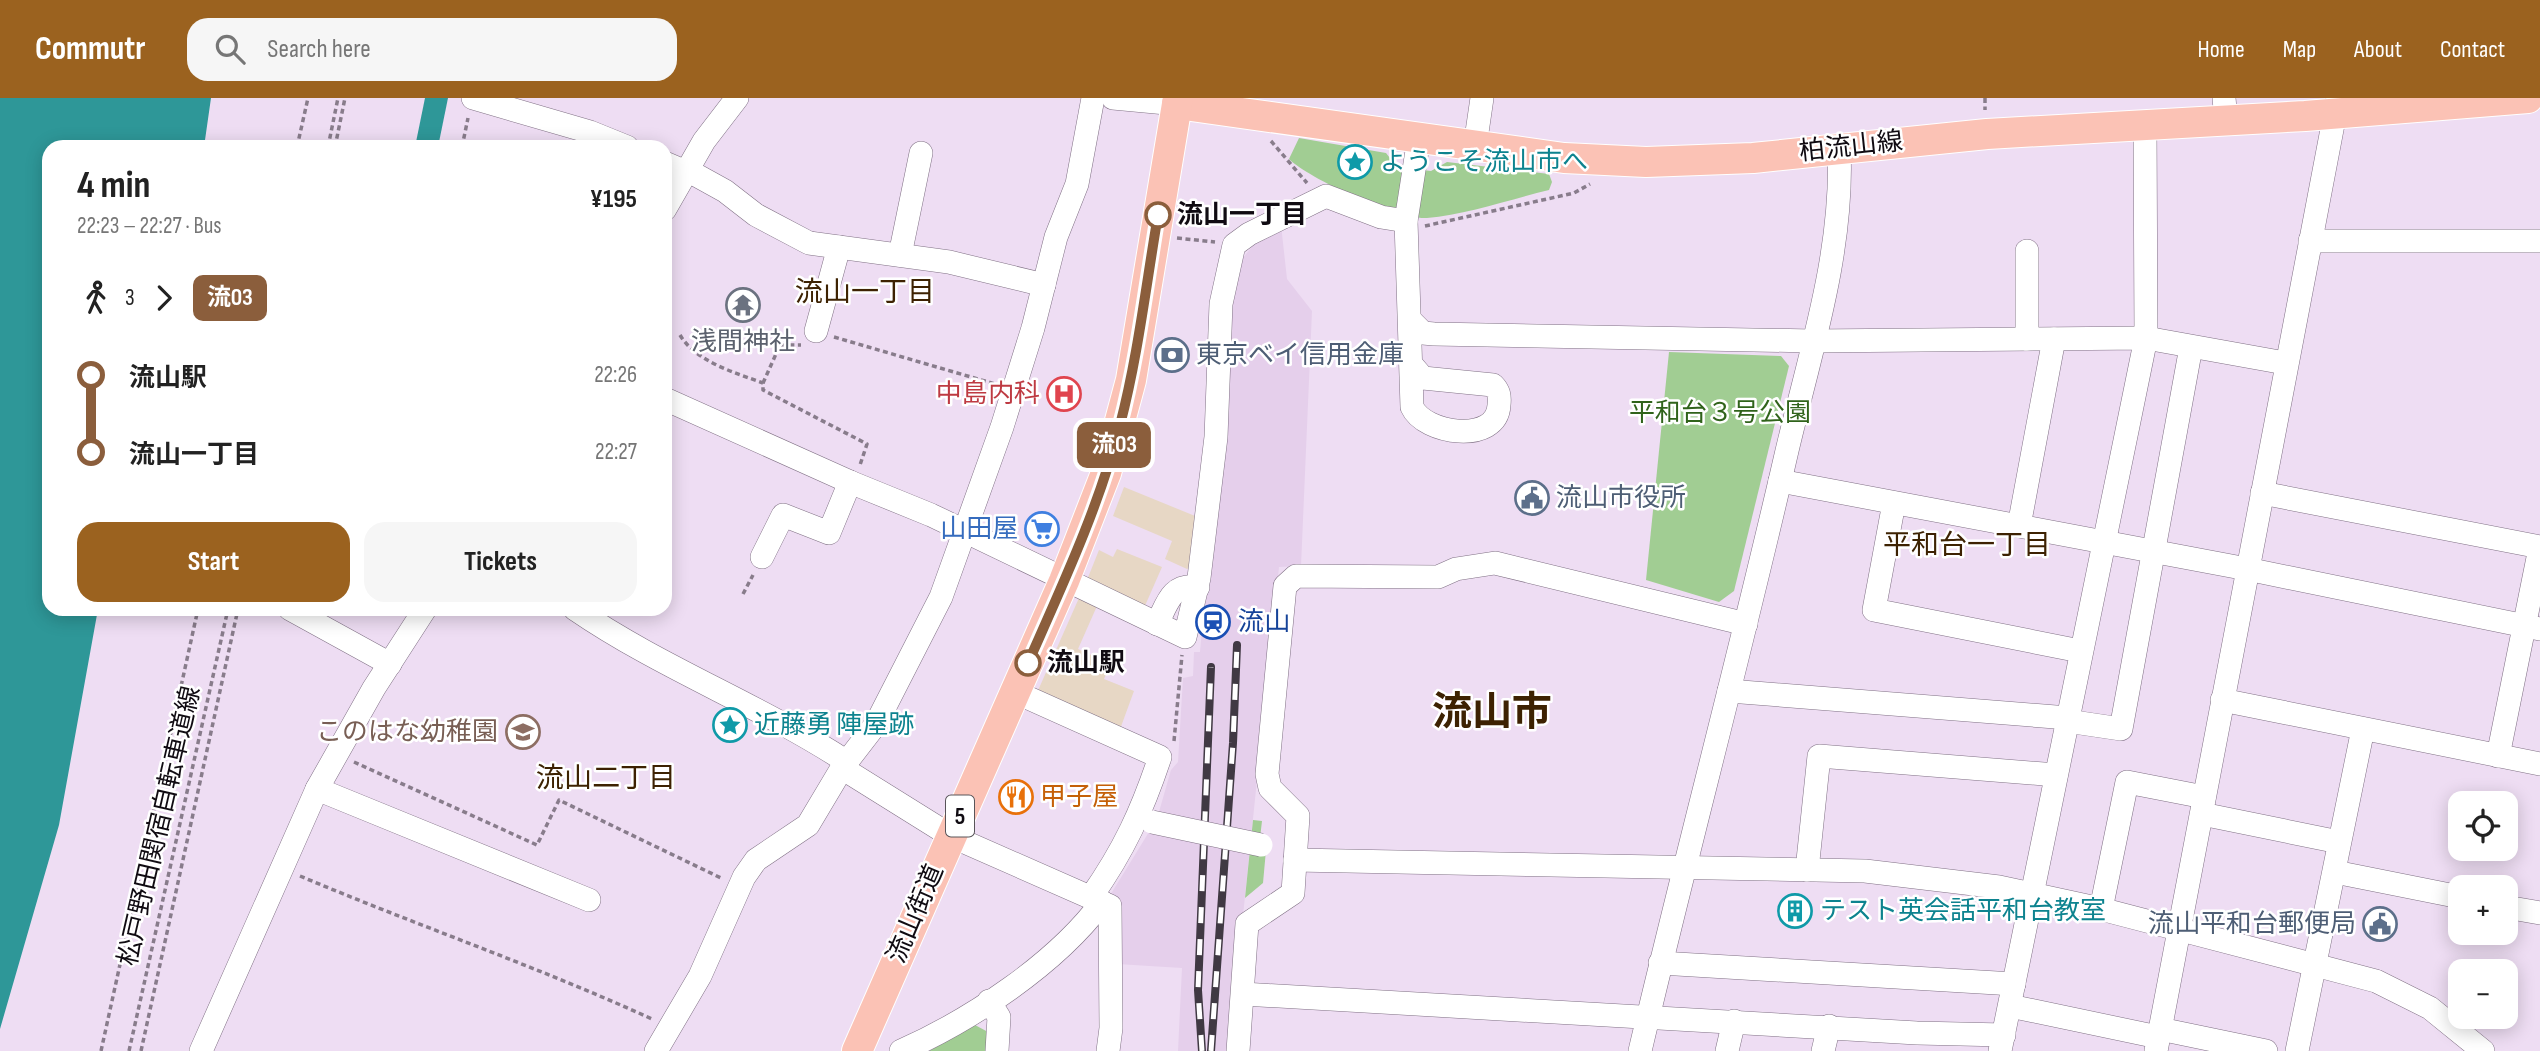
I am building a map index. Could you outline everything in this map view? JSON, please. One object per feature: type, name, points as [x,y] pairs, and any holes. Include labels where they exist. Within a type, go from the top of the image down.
[{"type":"main road","name":"柏流山線","points":[[1177,101],[1267,118],[1604,162],[1752,158],[1987,134],[2145,124],[2225,109],[2528,98]]},
{"type":"main road","name":"流山街道","points":[[857,1051],[1064,581],[1106,473],[1131,380],[1177,101]]},
{"type":"street","points":[[672,188],[679,168],[737,98]]},
{"type":"street","points":[[656,1051],[700,976],[739,887],[756,860],[808,825],[844,765],[876,724],[941,597],[966,532],[1013,390],[1056,237],[1077,184],[1093,98]]},
{"type":"street","points":[[1113,98],[1177,101]]},
{"type":"street","points":[[1475,146],[1482,98]]},
{"type":"street","points":[[473,99],[610,140]]},
{"type":"street","points":[[2158,1039],[2285,363],[2337,106]]},
{"type":"street","points":[[1243,993],[1829,1026],[1915,1042],[2002,1043],[2146,338],[2145,124]]},
{"type":"street","points":[[1411,364],[1406,221],[1419,138]]},
{"type":"street","points":[[1640,1051],[1746,624],[1812,341],[1834,236],[1840,176],[1839,149]]},
{"type":"street","points":[[900,255],[921,153]]},
{"type":"street","points":[[679,168],[797,239],[900,255],[1044,285]]},
{"type":"street","points":[[672,402],[850,482],[931,515],[1185,637],[1198,587],[1216,437],[1222,304],[1234,244],[1249,233],[1326,196],[1381,218],[1406,221]]},
{"type":"street","points":[[2310,241],[2540,241]]},
{"type":"street","points":[[816,331],[839,247]]},
{"type":"street","points":[[2027,251],[2027,339]]},
{"type":"street","points":[[1411,321],[1423,333],[1434,334],[1812,341],[2146,338],[2285,363]]},
{"type":"street","points":[[2019,526],[2054,339]]},
{"type":"street","points":[[1729,691],[2067,720],[2121,729],[2191,346]]},
{"type":"street","points":[[1780,481],[2248,569],[2532,628]]},
{"type":"street","points":[[762,557],[783,515],[829,533],[850,482]]},
{"type":"street","points":[[2262,494],[2540,548],[2532,628],[2498,756]]},
{"type":"street","points":[[1894,503],[1874,610],[2080,651]]},
{"type":"street","points":[[1238,1051],[1247,924],[1293,892],[1297,816],[1270,788],[1266,774],[1285,586],[1297,576],[1438,577],[1456,569],[1495,563],[1746,624]]},
{"type":"street","points":[[1157,624],[1173,591],[1181,587],[1198,587]]},
{"type":"street","points":[[303,616],[390,664]]},
{"type":"street","points":[[201,1051],[317,789],[421,616]]},
{"type":"street","points":[[586,616],[637,649],[800,731],[844,765],[951,836],[1110,906],[1111,1028],[1108,1051]]},
{"type":"street","points":[[901,1051],[989,1001],[1083,929],[1144,806],[1159,760],[1015,692]]},
{"type":"street","points":[[2222,700],[2540,764]]},
{"type":"street","points":[[2297,1051],[2363,729]]},
{"type":"street","points":[[1807,870],[1819,756],[2056,775]]},
{"type":"street","points":[[2101,909],[2127,782],[2203,806],[2339,842]]},
{"type":"street","points":[[317,789],[589,900]]},
{"type":"street","points":[[1152,822],[1261,845]]},
{"type":"street","points":[[1295,860],[1517,874],[1684,867],[1807,870],[1929,876],[2033,892],[2376,981],[2430,1008],[2473,1048]]},
{"type":"street","points":[[2334,872],[2448,895]]},
{"type":"street","points":[[2518,908],[2540,913]]},
{"type":"street","points":[[1660,963],[2012,995],[2158,1039],[2266,1051]]},
{"type":"street","points":[[989,1001],[999,1017],[997,1051]]},
{"type":"street","points":[[1727,1051],[1734,1021]]},
{"type":"street","points":[[1824,1051],[1829,1026]]},
{"type":"path","points":[[299,140],[308,98]]},
{"type":"path","points":[[329,140],[338,98]]},
{"type":"path","points":[[336,140],[345,98]]},
{"type":"path","points":[[464,140],[473,99]]},
{"type":"path","points":[[1267,118],[1266,135],[1301,179],[1326,196]]},
{"type":"path","points":[[1406,221],[1423,227],[1574,193],[1594,182],[1604,162]]},
{"type":"path","points":[[1171,237],[1234,244]]},
{"type":"path","points":[[850,482],[867,444],[763,390],[763,383],[779,345],[811,344],[816,331],[1013,390]]},
{"type":"path","points":[[680,335],[685,343],[720,368],[763,383]]},
{"type":"path","points":[[101,1051],[196,616]]},
{"type":"path","name":"松戸野田関宿自転車道線","points":[[129,1051],[226,616]]},
{"type":"path","points":[[141,1051],[236,616]]},
{"type":"path","points":[[1159,760],[1172,761],[1185,637]]},
{"type":"path","points":[[336,755],[537,845],[559,800],[739,887]]},
{"type":"path","points":[[281,868],[381,910],[421,922],[516,960],[670,1027]]},
{"type":"shaded area","points":[[0,98],[211,98],[205,140],[42,140],[42,616],[97,616],[59,825],[0,1029]]},
{"type":"shaded area","points":[[425,98],[448,98],[439,140],[416,140]]},
{"type":"shaded area","points":[[1281,225],[1287,279],[1312,311],[1301,566],[1279,567],[1229,1051],[1178,1051],[1182,968],[1117,964],[1116,936],[1121,902],[1109,897],[1157,819],[1171,770],[1178,762],[1183,678],[1193,676],[1194,652],[1200,652],[1229,307],[1242,259],[1259,238]]},
{"type":"shaded area","points":[[1124,487],[1200,518],[1195,566],[1187,569],[1165,559],[1172,541],[1113,516]]},
{"type":"shaded area","points":[[1117,549],[1162,567],[1144,608],[1087,580],[1099,550],[1113,557]]},
{"type":"shaded area","points":[[1079,598],[1097,606],[1078,649],[1111,664],[1104,679],[1134,691],[1119,732],[1036,695]]},
{"type":"green space","points":[[1299,138],[1386,153],[1397,167],[1431,171],[1447,162],[1549,174],[1552,182],[1549,190],[1457,214],[1413,217],[1355,197],[1300,167],[1289,159]]},
{"type":"green space","name":"平和台３号公園","points":[[1669,352],[1781,356],[1789,366],[1734,591],[1719,602],[1646,580]]},
{"type":"green space","points":[[1253,820],[1262,821],[1260,838],[1266,850],[1263,883],[1245,898]]},
{"type":"green space","points":[[975,1025],[988,1032],[987,1051],[929,1051]]},
{"type":"railway","points":[[1211,1051],[1233,743],[1237,645]]},
{"type":"railway","points":[[1202,1051],[1198,990],[1211,667]]},
{"type":"bus line","name":"流03","points":[[1028,663],[1080,540],[1106,473],[1120,426],[1131,380],[1158,215]]},
{"type":"place","name":"ようこそ流山市へ","points":[[1355,162]]},
{"type":"place","name":"流山一丁目","points":[[1158,215]]},
{"type":"place","name":"浅間神社","points":[[743,305]]},
{"type":"place","name":"東京ベイ信用金庫","points":[[1172,355]]},
{"type":"place","name":"中島内科","points":[[1064,394]]},
{"type":"place","name":"流山市役所","points":[[1532,498]]},
{"type":"place","name":"山田屋","points":[[1042,529]]},
{"type":"place","name":"流山","points":[[1213,622]]},
{"type":"place","name":"流山駅","points":[[1028,663]]},
{"type":"place","name":"近藤勇 陣屋跡","points":[[730,725]]},
{"type":"place","name":"このはな幼稚園","points":[[523,732]]},
{"type":"place","name":"甲子屋","points":[[1016,797]]},
{"type":"place","name":"テスト英会話平和台教室","points":[[1795,911]]},
{"type":"place","name":"流山平和台郵便局","points":[[2380,924]]},
{"type":"district","name":"流山一丁目","points":[[865,292]]},
{"type":"district","name":"平和台一丁目","points":[[1967,545]]},
{"type":"district","name":"流山市","points":[[1492,713]]},
{"type":"district","name":"流山二丁目","points":[[606,778]]}]
